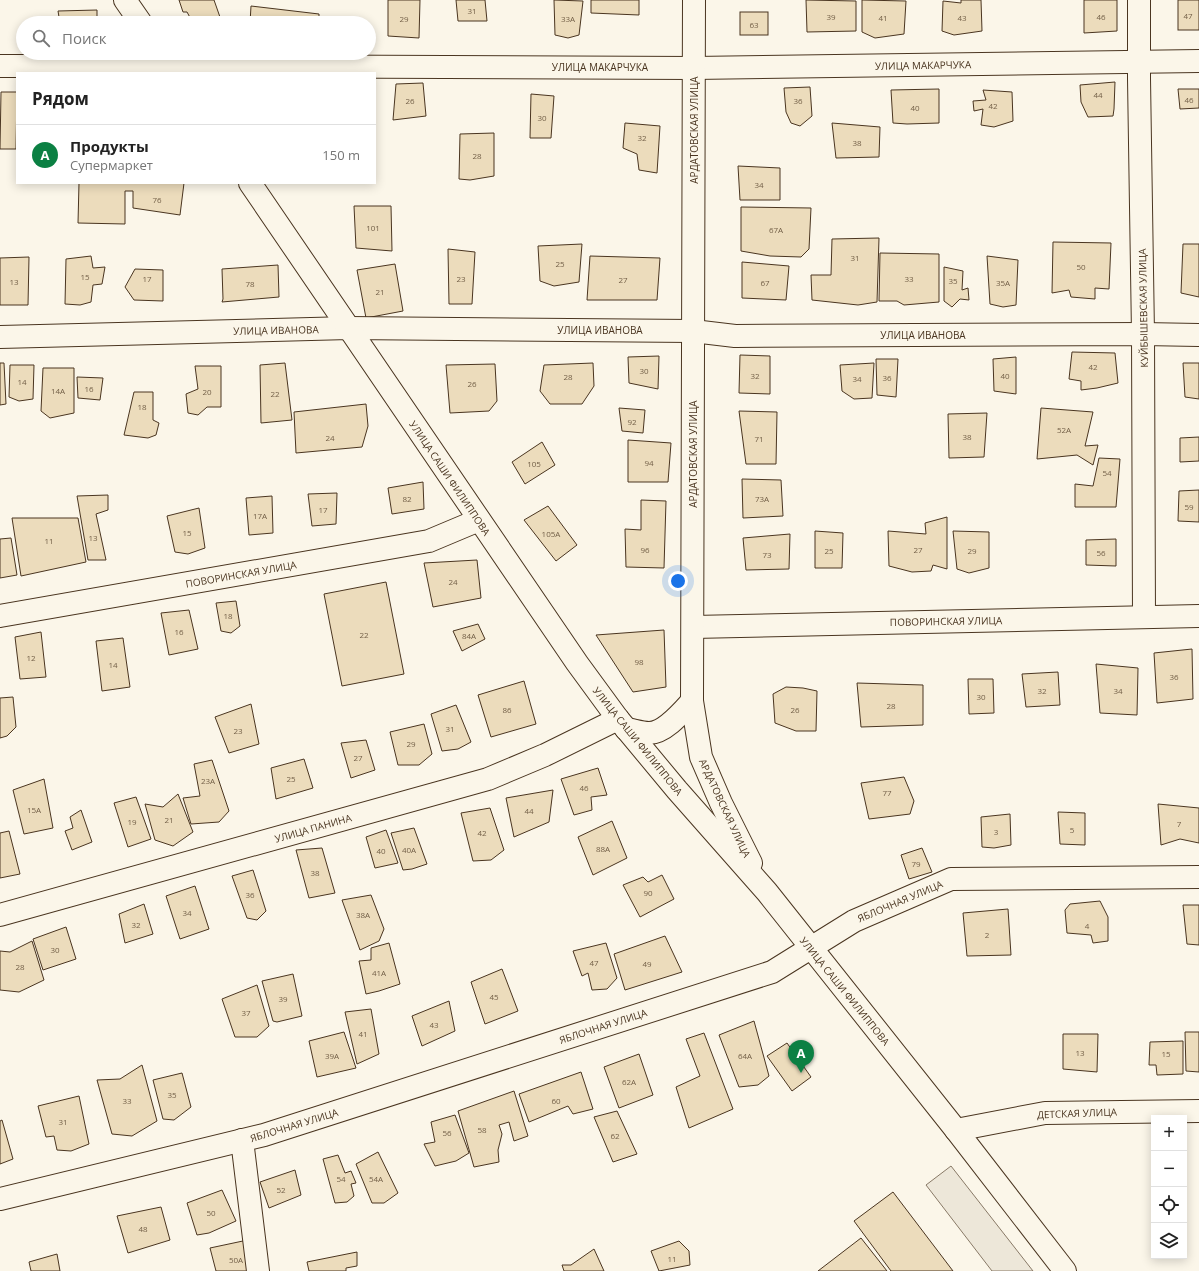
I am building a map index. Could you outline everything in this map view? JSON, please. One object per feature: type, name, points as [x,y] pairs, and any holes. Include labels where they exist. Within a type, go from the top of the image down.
[{"type":"main road","points":[[125,0],[136,16]]},
{"type":"main road","name":"АРДАТОВСКАЯ УЛИЦА","points":[[694,0],[692,701],[701,757],[721,803],[766,892]]},
{"type":"main road","name":"КУЙБЫШЕВСКАЯ УЛИЦА","points":[[1139,0],[1144,334],[1144,616]]},
{"type":"main road","name":"УЛИЦА МАКАРЧУКА","points":[[0,66],[169,64],[694,68],[1199,61]]},
{"type":"main road","name":"УЛИЦА САШИ ФИЛИППОВА","points":[[251,184],[577,663],[622,724],[766,892],[956,1130],[1065,1271]]},
{"type":"main road","name":"УЛИЦА ИВАНОВА","points":[[0,337],[349,328],[693,331],[735,336],[1199,335]]},
{"type":"main road","name":"ПОВОРИНСКАЯ УЛИЦА","points":[[0,616],[429,541],[480,520]]},
{"type":"main road","name":"ПОВОРИНСКАЯ УЛИЦА","points":[[693,627],[1199,616]]},
{"type":"main road","points":[[622,724],[648,733],[658,731],[682,713],[692,701]]},
{"type":"main road","name":"УЛИЦА ПАНИНА","points":[[0,915],[488,779],[622,724]]},
{"type":"main road","name":"ЯБЛОЧНАЯ УЛИЦА","points":[[0,1199],[264,1135],[772,972],[854,921],[951,879],[1199,877]]},
{"type":"main road","name":"ДЕТСКАЯ УЛИЦА","points":[[956,1130],[1045,1113],[1199,1111]]},
{"type":"main road","points":[[242,1140],[258,1271]]},
{"type":"shaded area","points":[[951,1166],[1033,1271],[992,1271],[926,1185]]},
{"type":"building","points":[[179,0],[214,0],[220,16],[189,16],[187,12],[183,12]]},
{"type":"building","points":[[388,0],[420,0],[419,38],[388,36]]},
{"type":"building","points":[[456,0],[485,0],[487,21],[458,21]]},
{"type":"building","points":[[554,0],[583,1],[579,35],[568,38],[555,35]]},
{"type":"building","points":[[591,0],[639,0],[639,15],[591,13]]},
{"type":"building","points":[[806,0],[856,1],[856,31],[807,32]]},
{"type":"building","points":[[862,0],[906,1],[904,34],[875,38],[862,32]]},
{"type":"building","points":[[961,0],[981,0],[982,31],[954,35],[942,31],[943,1],[961,3]]},
{"type":"building","points":[[1084,0],[1117,0],[1117,31],[1084,33]]},
{"type":"building","points":[[1178,0],[1199,0],[1199,30],[1178,30]]},
{"type":"building","points":[[251,6],[319,14],[319,16],[250,16]]},
{"type":"building","points":[[97,10],[97,16],[59,16],[58,11]]},
{"type":"building","points":[[740,12],[768,12],[768,35],[740,35]]},
{"type":"building","points":[[1115,82],[1113,116],[1088,117],[1081,102],[1080,85]]},
{"type":"building","points":[[423,83],[426,116],[393,120],[396,84]]},
{"type":"building","points":[[810,87],[812,116],[800,126],[791,123],[786,112],[784,88]]},
{"type":"building","points":[[939,89],[939,123],[893,123],[891,90]]},
{"type":"building","points":[[1178,89],[1199,89],[1199,108],[1180,109]]},
{"type":"building","points":[[983,90],[1012,92],[1013,121],[994,127],[981,125],[983,109],[974,111],[973,101],[986,100]]},
{"type":"building","points":[[1,92],[16,92],[16,149],[0,149]]},
{"type":"building","points":[[531,94],[554,96],[551,138],[530,138]]},
{"type":"building","points":[[625,123],[660,126],[657,173],[639,170],[637,154],[623,148]]},
{"type":"building","points":[[832,123],[880,127],[879,157],[836,158]]},
{"type":"building","points":[[494,133],[494,176],[470,180],[459,179],[460,134]]},
{"type":"building","points":[[738,166],[780,168],[780,200],[740,200]]},
{"type":"building","points":[[79,184],[184,184],[180,215],[133,208],[133,191],[125,191],[125,224],[78,223]]},
{"type":"building","points":[[354,206],[391,206],[392,251],[356,248]]},
{"type":"building","points":[[741,207],[811,208],[809,249],[801,257],[770,256],[741,251]]},
{"type":"building","points":[[879,238],[877,302],[858,305],[812,300],[811,275],[831,275],[832,239]]},
{"type":"building","points":[[1053,242],[1111,243],[1109,289],[1095,288],[1095,299],[1071,297],[1069,290],[1052,293]]},
{"type":"building","points":[[582,244],[579,282],[554,286],[540,281],[538,246]]},
{"type":"building","points":[[1183,244],[1199,244],[1199,297],[1181,293]]},
{"type":"building","points":[[448,249],[475,252],[472,304],[449,304]]},
{"type":"building","points":[[880,253],[939,254],[939,302],[904,305],[897,301],[879,301]]},
{"type":"building","points":[[91,256],[93,268],[105,267],[102,284],[93,285],[91,302],[80,305],[65,304],[66,259]]},
{"type":"building","points":[[590,256],[660,258],[657,300],[587,300]]},
{"type":"building","points":[[987,256],[1018,260],[1016,305],[1003,307],[990,304]]},
{"type":"building","points":[[29,257],[28,305],[0,305],[0,258]]},
{"type":"building","points":[[742,262],[789,266],[786,300],[742,298]]},
{"type":"building","points":[[395,264],[403,311],[366,318],[357,270]]},
{"type":"building","points":[[278,265],[279,297],[222,302],[222,269]]},
{"type":"building","points":[[944,267],[963,271],[962,290],[968,288],[969,300],[960,299],[952,307],[944,301]]},
{"type":"building","points":[[135,269],[163,270],[163,301],[134,300],[125,287]]},
{"type":"building","points":[[1072,352],[1115,353],[1118,383],[1081,390],[1081,381],[1069,379]]},
{"type":"building","points":[[740,355],[770,356],[770,394],[739,393]]},
{"type":"building","points":[[659,356],[658,389],[629,383],[628,357]]},
{"type":"building","points":[[1016,357],[1016,394],[994,391],[993,359]]},
{"type":"building","points":[[876,359],[898,359],[896,397],[877,395]]},
{"type":"building","points":[[0,363],[4,363],[6,404],[0,405]]},
{"type":"building","points":[[285,363],[292,420],[261,423],[260,365]]},
{"type":"building","points":[[593,363],[594,386],[582,404],[550,404],[540,391],[544,365]]},
{"type":"building","points":[[874,363],[872,398],[854,399],[842,391],[840,365]]},
{"type":"building","points":[[1183,363],[1199,363],[1199,399],[1185,397]]},
{"type":"building","points":[[495,364],[497,401],[489,411],[450,413],[446,365]]},
{"type":"building","points":[[10,365],[34,365],[33,399],[19,401],[9,397]]},
{"type":"building","points":[[195,366],[221,366],[221,407],[207,407],[198,415],[188,413],[186,394],[198,389]]},
{"type":"building","points":[[43,368],[74,368],[74,413],[50,418],[41,411]]},
{"type":"building","points":[[77,377],[103,378],[100,400],[78,398]]},
{"type":"building","points":[[134,392],[153,392],[153,420],[159,423],[156,435],[148,438],[124,435]]},
{"type":"building","points":[[366,404],[368,426],[362,447],[296,453],[294,412]]},
{"type":"building","points":[[619,408],[645,410],[643,433],[622,431]]},
{"type":"building","points":[[1041,408],[1093,412],[1085,446],[1098,445],[1093,465],[1077,455],[1037,459]]},
{"type":"building","points":[[739,411],[777,412],[776,464],[746,464]]},
{"type":"building","points":[[987,413],[984,457],[949,458],[948,414]]},
{"type":"building","points":[[1199,437],[1199,461],[1180,462],[1180,438]]},
{"type":"building","points":[[628,440],[671,443],[668,482],[628,482]]},
{"type":"building","points":[[542,442],[555,465],[525,484],[512,462]]},
{"type":"building","points":[[1099,458],[1120,459],[1116,507],[1075,507],[1075,484],[1093,486]]},
{"type":"building","points":[[742,479],[781,480],[783,516],[743,518]]},
{"type":"building","points":[[423,482],[424,509],[392,514],[388,488]]},
{"type":"building","points":[[1199,490],[1199,522],[1178,521],[1179,491]]},
{"type":"building","points":[[337,493],[336,524],[312,526],[308,494]]},
{"type":"building","points":[[108,495],[108,510],[96,514],[106,560],[88,560],[77,496]]},
{"type":"building","points":[[272,496],[273,533],[249,535],[246,498]]},
{"type":"building","points":[[641,500],[666,501],[664,568],[626,567],[625,529],[641,530]]},
{"type":"building","points":[[548,506],[577,545],[556,561],[524,520]]},
{"type":"building","points":[[199,508],[205,548],[188,554],[175,552],[167,516]]},
{"type":"building","points":[[947,517],[947,569],[933,565],[931,571],[912,572],[889,566],[888,531],[926,534],[925,523]]},
{"type":"building","points":[[12,518],[78,518],[86,562],[21,576]]},
{"type":"building","points":[[815,531],[843,533],[842,568],[815,568]]},
{"type":"building","points":[[953,531],[989,532],[989,568],[969,573],[957,569]]},
{"type":"building","points":[[790,534],[789,569],[746,570],[743,538]]},
{"type":"building","points":[[11,538],[17,575],[0,578],[0,539]]},
{"type":"building","points":[[1116,539],[1116,566],[1086,565],[1086,540]]},
{"type":"building","points":[[477,560],[481,598],[433,607],[424,563]]},
{"type":"building","points":[[386,582],[404,674],[342,686],[324,594]]},
{"type":"building","points":[[236,601],[240,626],[231,633],[221,631],[216,603]]},
{"type":"building","points":[[189,610],[198,649],[169,655],[161,613]]},
{"type":"building","points":[[478,624],[485,639],[462,651],[453,631]]},
{"type":"building","points":[[664,630],[666,687],[633,692],[596,635]]},
{"type":"building","points":[[41,632],[46,677],[20,679],[15,637]]},
{"type":"building","points":[[123,638],[130,687],[102,691],[96,641]]},
{"type":"building","points":[[1192,649],[1193,699],[1157,703],[1154,653]]},
{"type":"building","points":[[1096,664],[1138,668],[1137,715],[1100,713]]},
{"type":"building","points":[[1058,672],[1060,705],[1026,707],[1022,674]]},
{"type":"building","points":[[968,679],[993,679],[994,713],[969,714]]},
{"type":"building","points":[[524,681],[536,724],[491,737],[478,695]]},
{"type":"building","points":[[857,683],[923,685],[923,725],[861,727]]},
{"type":"building","points":[[786,687],[817,691],[816,731],[796,731],[775,723],[773,694]]},
{"type":"building","points":[[13,697],[16,727],[7,736],[0,738],[0,698]]},
{"type":"building","points":[[251,704],[259,744],[229,753],[215,717]]},
{"type":"building","points":[[456,705],[471,742],[458,749],[442,751],[431,714]]},
{"type":"building","points":[[424,724],[432,754],[419,765],[398,765],[390,732]]},
{"type":"building","points":[[366,740],[375,770],[351,778],[341,743]]},
{"type":"building","points":[[304,759],[313,788],[276,799],[271,768]]},
{"type":"building","points":[[212,760],[229,811],[219,822],[191,824],[183,798],[200,796],[194,764]]},
{"type":"building","points":[[598,768],[607,795],[591,797],[592,810],[574,815],[561,779]]},
{"type":"building","points":[[904,777],[914,801],[910,814],[869,819],[861,783]]},
{"type":"building","points":[[44,779],[53,828],[24,834],[13,790]]},
{"type":"building","points":[[553,790],[549,822],[514,837],[506,798]]},
{"type":"building","points":[[178,794],[193,832],[173,846],[155,840],[145,804],[163,807]]},
{"type":"building","points":[[136,797],[151,839],[128,847],[114,803]]},
{"type":"building","points":[[1158,804],[1199,808],[1199,843],[1180,839],[1161,845]]},
{"type":"building","points":[[490,808],[504,850],[491,860],[473,861],[461,813]]},
{"type":"building","points":[[81,810],[92,842],[72,850],[65,831],[73,828],[70,817]]},
{"type":"building","points":[[1058,812],[1085,813],[1085,845],[1060,844]]},
{"type":"building","points":[[1010,814],[1011,845],[994,848],[982,847],[981,817]]},
{"type":"building","points":[[612,821],[627,858],[593,875],[578,837]]},
{"type":"building","points":[[414,828],[427,864],[412,869],[403,870],[391,833]]},
{"type":"building","points":[[386,830],[398,863],[375,868],[366,837]]},
{"type":"building","points":[[9,831],[20,874],[0,878],[0,833]]},
{"type":"building","points":[[322,848],[335,893],[309,898],[296,850]]},
{"type":"building","points":[[922,848],[932,872],[909,879],[901,855]]},
{"type":"building","points":[[253,870],[266,911],[257,920],[247,918],[232,876]]},
{"type":"building","points":[[662,875],[674,899],[640,917],[623,885],[643,877],[648,882]]},
{"type":"building","points":[[195,886],[209,929],[180,939],[166,896]]},
{"type":"building","points":[[371,895],[384,929],[379,941],[360,950],[342,900]]},
{"type":"building","points":[[1100,901],[1108,917],[1108,941],[1093,943],[1091,935],[1067,933],[1065,910],[1070,904]]},
{"type":"building","points":[[144,904],[153,934],[125,943],[119,914]]},
{"type":"building","points":[[1183,905],[1199,905],[1199,945],[1187,944]]},
{"type":"building","points":[[1008,909],[1011,955],[967,956],[963,913]]},
{"type":"building","points":[[66,927],[76,959],[43,970],[33,939]]},
{"type":"building","points":[[665,936],[682,972],[625,990],[614,954]]},
{"type":"building","points":[[32,941],[44,980],[19,992],[0,990],[0,951],[10,952]]},
{"type":"building","points":[[389,943],[400,984],[366,994],[359,961],[371,960],[371,948]]},
{"type":"building","points":[[606,943],[617,978],[607,989],[592,990],[588,973],[582,976],[573,951]]},
{"type":"building","points":[[502,969],[518,1011],[485,1024],[471,982]]},
{"type":"building","points":[[293,974],[302,1016],[277,1022],[273,1021],[262,981]]},
{"type":"building","points":[[257,985],[269,1026],[257,1037],[235,1037],[222,999]]},
{"type":"building","points":[[449,1001],[455,1031],[422,1046],[412,1016]]},
{"type":"building","points":[[371,1009],[379,1054],[357,1064],[345,1012]]},
{"type":"building","points":[[754,1021],[769,1076],[758,1085],[739,1087],[719,1035]]},
{"type":"building","points":[[344,1032],[356,1068],[317,1077],[309,1041]]},
{"type":"building","points":[[1185,1032],[1199,1032],[1199,1072],[1186,1071]]},
{"type":"building","points":[[704,1033],[733,1109],[689,1128],[676,1087],[700,1076],[686,1039]]},
{"type":"building","points":[[1063,1034],[1098,1034],[1097,1072],[1063,1069]]},
{"type":"building","points":[[1183,1041],[1183,1074],[1157,1075],[1156,1065],[1149,1065],[1150,1042]]},
{"type":"building","points":[[787,1043],[811,1077],[792,1091],[767,1056]]},
{"type":"building","points":[[639,1054],[653,1095],[619,1108],[604,1067]]},
{"type":"building","points":[[142,1065],[157,1121],[132,1136],[112,1134],[97,1080],[120,1079]]},
{"type":"building","points":[[581,1072],[593,1109],[573,1114],[568,1106],[529,1122],[519,1094]]},
{"type":"building","points":[[182,1073],[191,1107],[174,1120],[163,1119],[153,1080]]},
{"type":"building","points":[[514,1091],[528,1136],[514,1141],[509,1122],[499,1125],[502,1134],[498,1150],[499,1162],[474,1167],[458,1111]]},
{"type":"building","points":[[79,1096],[89,1144],[71,1151],[57,1150],[54,1136],[46,1137],[38,1106]]},
{"type":"building","points":[[617,1111],[637,1154],[613,1162],[594,1117]]},
{"type":"building","points":[[455,1115],[469,1153],[456,1161],[435,1166],[424,1144],[435,1142],[431,1122]]},
{"type":"building","points":[[2,1120],[13,1159],[0,1164],[0,1121]]},
{"type":"building","points":[[378,1152],[398,1193],[384,1203],[372,1203],[356,1164]]},
{"type":"building","points":[[338,1155],[345,1173],[351,1171],[356,1183],[351,1184],[354,1196],[347,1202],[335,1203],[323,1159]]},
{"type":"building","points":[[295,1170],[301,1195],[269,1208],[260,1182]]},
{"type":"building","points":[[222,1190],[236,1221],[209,1233],[197,1235],[187,1203]]},
{"type":"building","points":[[893,1192],[953,1271],[891,1271],[854,1221]]},
{"type":"building","points":[[161,1207],[170,1240],[128,1253],[117,1216]]},
{"type":"building","points":[[257,1238],[261,1271],[216,1271],[210,1248]]},
{"type":"building","points":[[861,1238],[887,1271],[818,1271]]},
{"type":"building","points":[[679,1241],[689,1251],[690,1265],[659,1271],[651,1251]]},
{"type":"building","points":[[594,1249],[604,1271],[564,1271],[562,1265],[571,1265]]},
{"type":"building","points":[[357,1252],[357,1266],[346,1268],[346,1271],[309,1271],[307,1262]]},
{"type":"building","points":[[57,1254],[60,1271],[31,1271],[29,1262]]},
{"type":"place","name":"Продукты","points":[[801,1073]]}]
